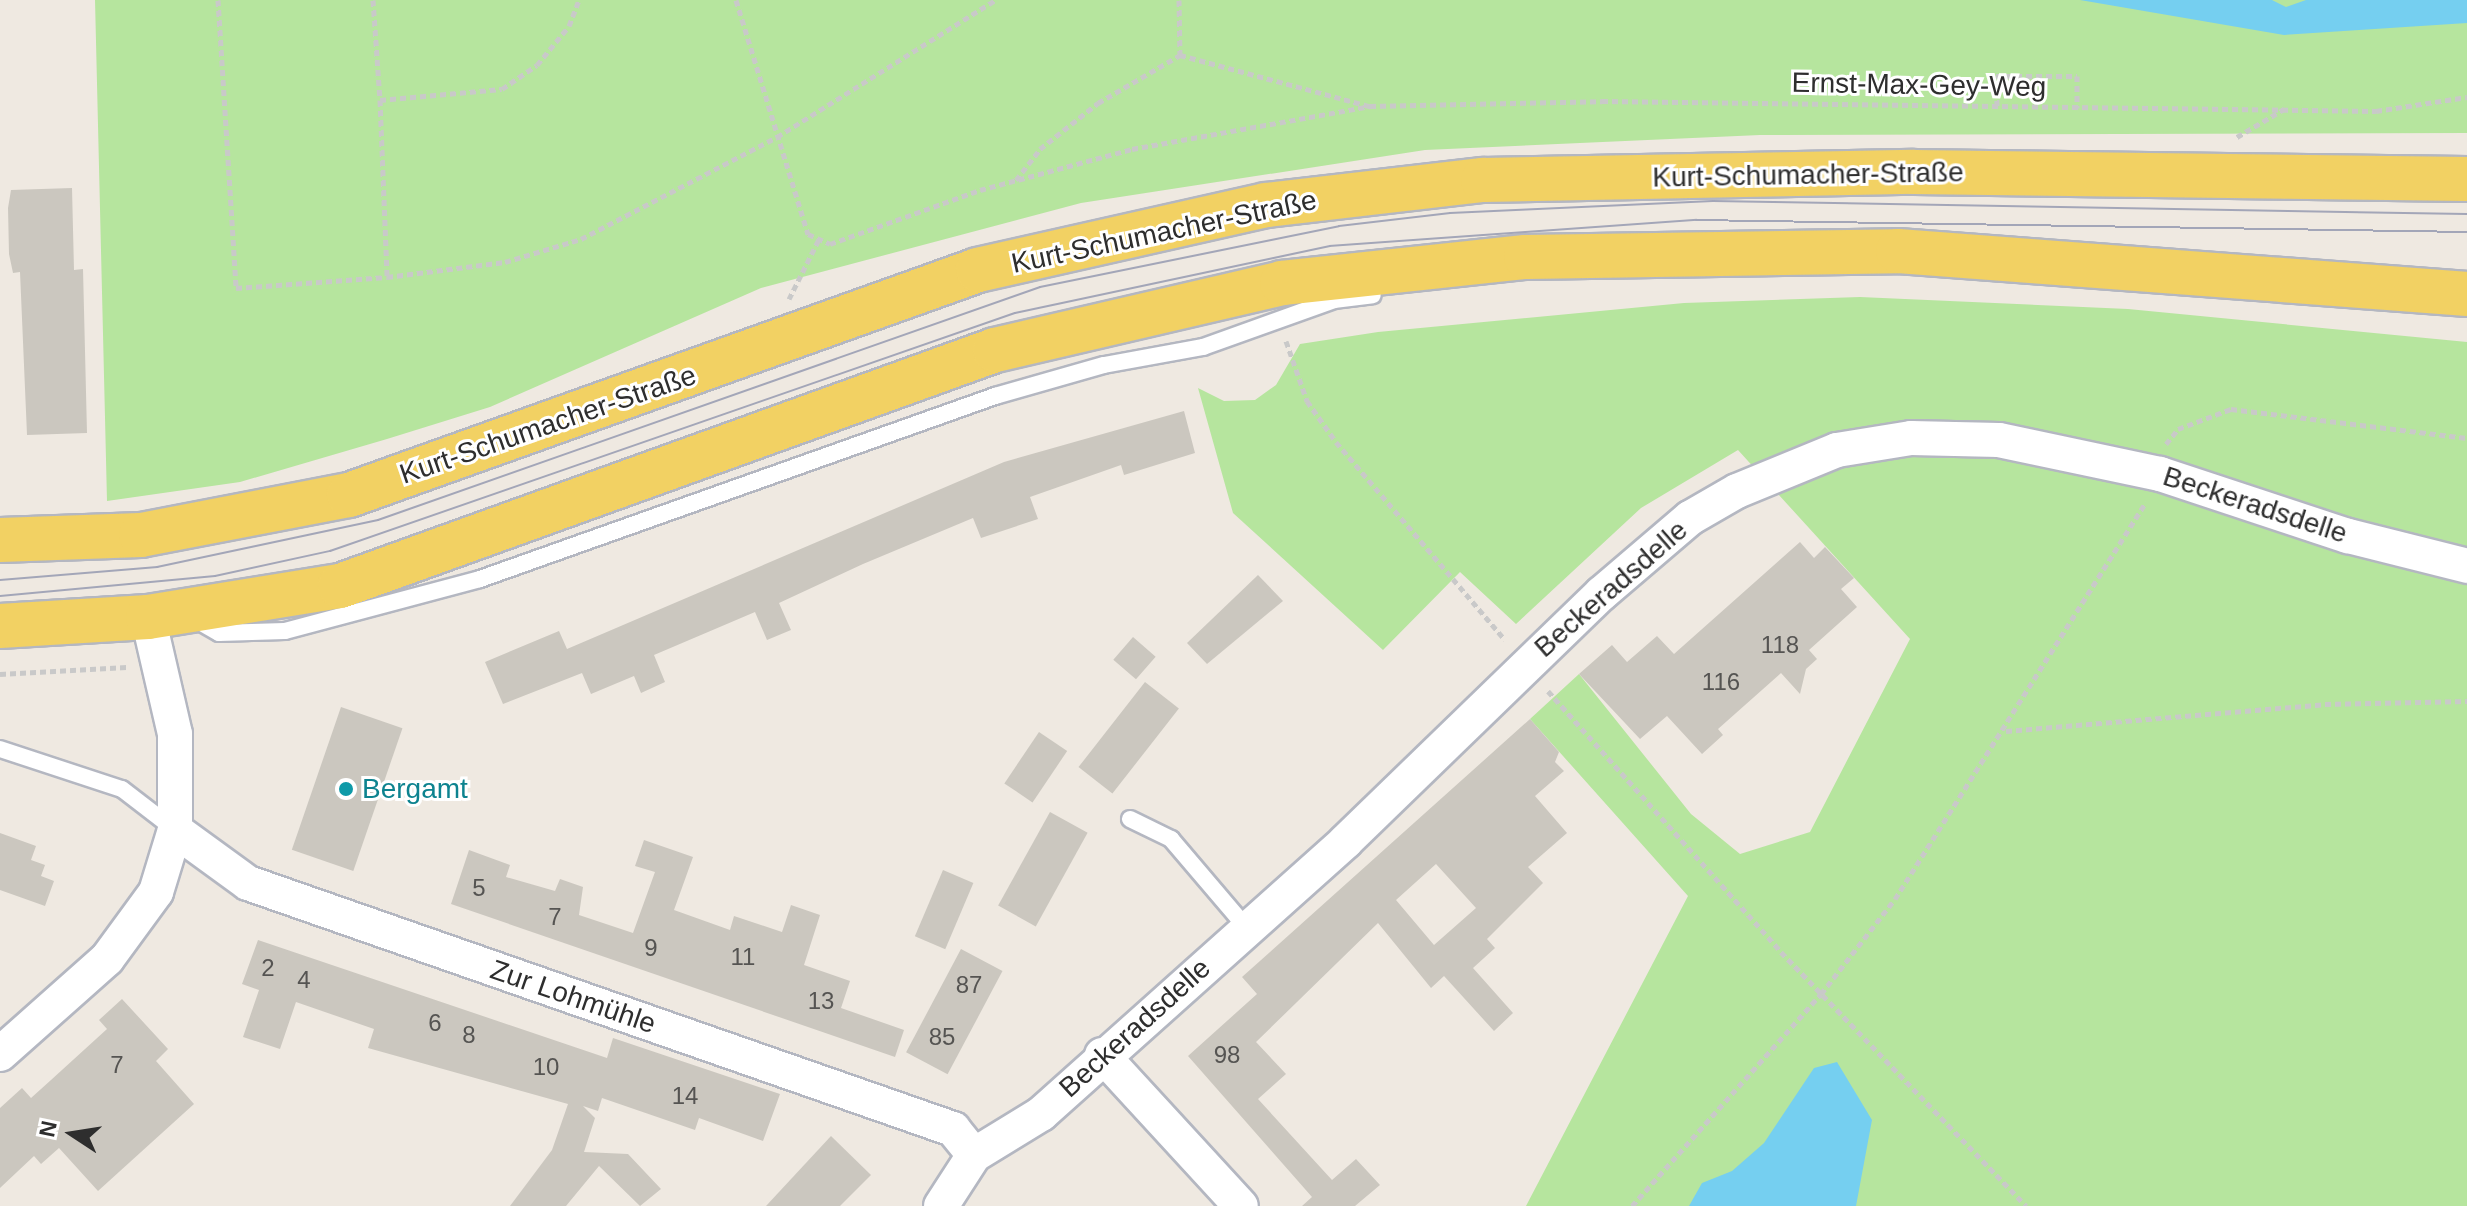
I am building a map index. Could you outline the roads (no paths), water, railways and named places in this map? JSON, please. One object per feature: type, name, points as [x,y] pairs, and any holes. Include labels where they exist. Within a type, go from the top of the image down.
[{"type":"main road","name":"Kurt-Schumacher-Straße","points":[[0,540],[141,535],[349,495],[978,270],[1266,205],[1499,179],[1914,172],[2467,179]]},
{"type":"main road","points":[[0,626],[165,614],[340,586],[995,350],[1282,283],[1526,257],[1898,251],[2467,294]]},
{"type":"street","name":"Beckeradsdelle","points":[[941,1206],[974,1155],[1041,1114],[1526,664],[1690,518],[1837,450],[1911,438],[1999,440],[2160,474],[2348,536],[2467,566]]},
{"type":"street","points":[[0,1054],[107,959],[156,892],[175,830],[175,734],[165,614]]},
{"type":"street","name":"Zur Lohmühle","points":[[175,830],[248,883],[953,1129],[974,1155]]},
{"type":"street","points":[[1102,1055],[1241,1206]]},
{"type":"lane","points":[[165,614],[219,633],[300,627],[480,579],[995,396],[1104,365],[1203,347],[1334,300],[1405,291],[1526,257]]},
{"type":"lane","points":[[0,749],[122,789],[175,830]]},
{"type":"lane","points":[[1130,819],[1171,839],[1246,927]]},
{"type":"water","points":[[2080,0],[2272,0],[2286,7],[2306,0],[2467,0],[2467,23],[2284,35]]},
{"type":"water","points":[[1837,1062],[1872,1120],[1856,1206],[1689,1206],[1702,1183],[1732,1171],[1764,1143],[1814,1068]]},
{"type":"tram line","points":[[0,580],[157,567],[378,520],[1040,287],[1339,226],[1450,213],[1713,201],[2467,214]]},
{"type":"tram line","points":[[0,596],[215,576],[330,551],[1015,313],[1330,246],[1696,220],[2467,232]]},
{"type":"place","name":"Bergamt","points":[[346,789]]}]
